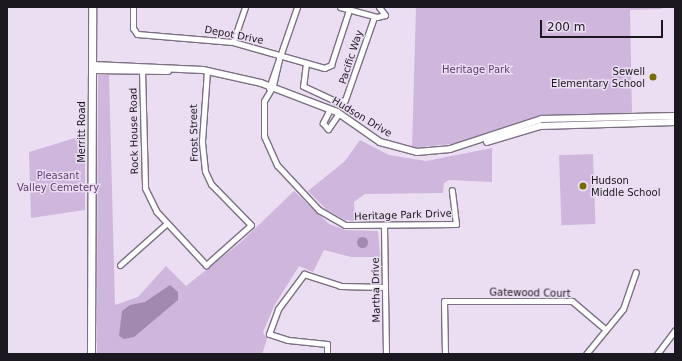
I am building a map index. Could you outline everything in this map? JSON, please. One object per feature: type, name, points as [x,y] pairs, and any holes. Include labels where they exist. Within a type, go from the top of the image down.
[{"type":"main road","name":"Merritt Road","points":[[91,354],[92,7]]},
{"type":"street","name":"Depot Drive","points":[[133,7],[135,32],[233,42],[306,63],[328,67],[349,8]]},
{"type":"street","points":[[233,42],[244,7]]},
{"type":"street","name":"Heritage Park Drive","points":[[297,7],[280,55],[262,116],[264,136],[277,165],[332,220],[345,225],[384,226],[456,224],[452,190]]},
{"type":"street","points":[[340,7],[349,8],[374,17],[385,15],[379,7]]},
{"type":"street","name":"Pacific Way","points":[[306,63],[303,86],[343,102],[374,17]]},
{"type":"street","name":"Hudson Drive","points":[[93,68],[135,65],[206,73],[270,87],[338,114],[380,142],[427,152],[460,147],[542,119],[675,116]]},
{"type":"street","name":"Hudson Drive","points":[[93,68],[206,73]]},
{"type":"street","name":"Rock House Road","points":[[142,70],[142,174],[150,199],[166,224],[206,265]]},
{"type":"street","name":"Frost Street","points":[[206,73],[202,141],[205,171],[211,184],[251,225],[206,265]]},
{"type":"street","points":[[329,110],[323,123],[328,129],[338,114]]},
{"type":"street","name":"Hudson Drive","points":[[338,114],[381,147],[426,156],[447,154],[537,127],[675,122]]},
{"type":"street","points":[[120,265],[166,224]]},
{"type":"street","name":"Martha Drive","points":[[384,226],[386,354]]},
{"type":"street","points":[[586,354],[605,329],[623,309],[636,272]]},
{"type":"street","points":[[327,354],[327,344],[294,341],[269,334],[278,309],[304,274],[340,286],[385,287]]},
{"type":"street","name":"Gatewood Court","points":[[445,354],[444,301],[572,301],[605,329]]},
{"type":"street","points":[[657,354],[675,330]]},
{"type":"green space","name":"Heritage Park","points":[[416,7],[662,7],[662,9],[630,10],[632,113],[535,117],[461,143],[412,148]]},
{"type":"green space","points":[[98,75],[109,75],[115,305],[138,297],[166,266],[186,286],[241,242],[294,191],[329,224],[345,230],[378,231],[380,257],[351,257],[324,250],[313,272],[299,266],[274,306],[263,332],[267,339],[262,354],[97,354]]},
{"type":"green space","name":"Pleasant Valley Cemetery","points":[[85,135],[85,210],[31,218],[29,152]]},
{"type":"green space","points":[[360,140],[389,155],[426,161],[492,148],[492,182],[449,180],[444,183],[443,193],[365,194],[354,202],[355,221],[345,220],[327,210],[308,191],[345,161]]},
{"type":"green space","points":[[593,154],[595,224],[561,225],[559,155]]},
{"type":"shaded area","points":[[360,237],[364,237],[366,238],[366,246],[360,247],[357,244],[357,240]]},
{"type":"shaded area","points":[[170,285],[178,292],[178,300],[134,337],[124,339],[119,336],[122,311],[130,305],[145,302]]},
{"type":"place","name":"Sewell Elementary School","points":[[653,77]]},
{"type":"place","name":"Hudson Middle School","points":[[583,186]]}]
